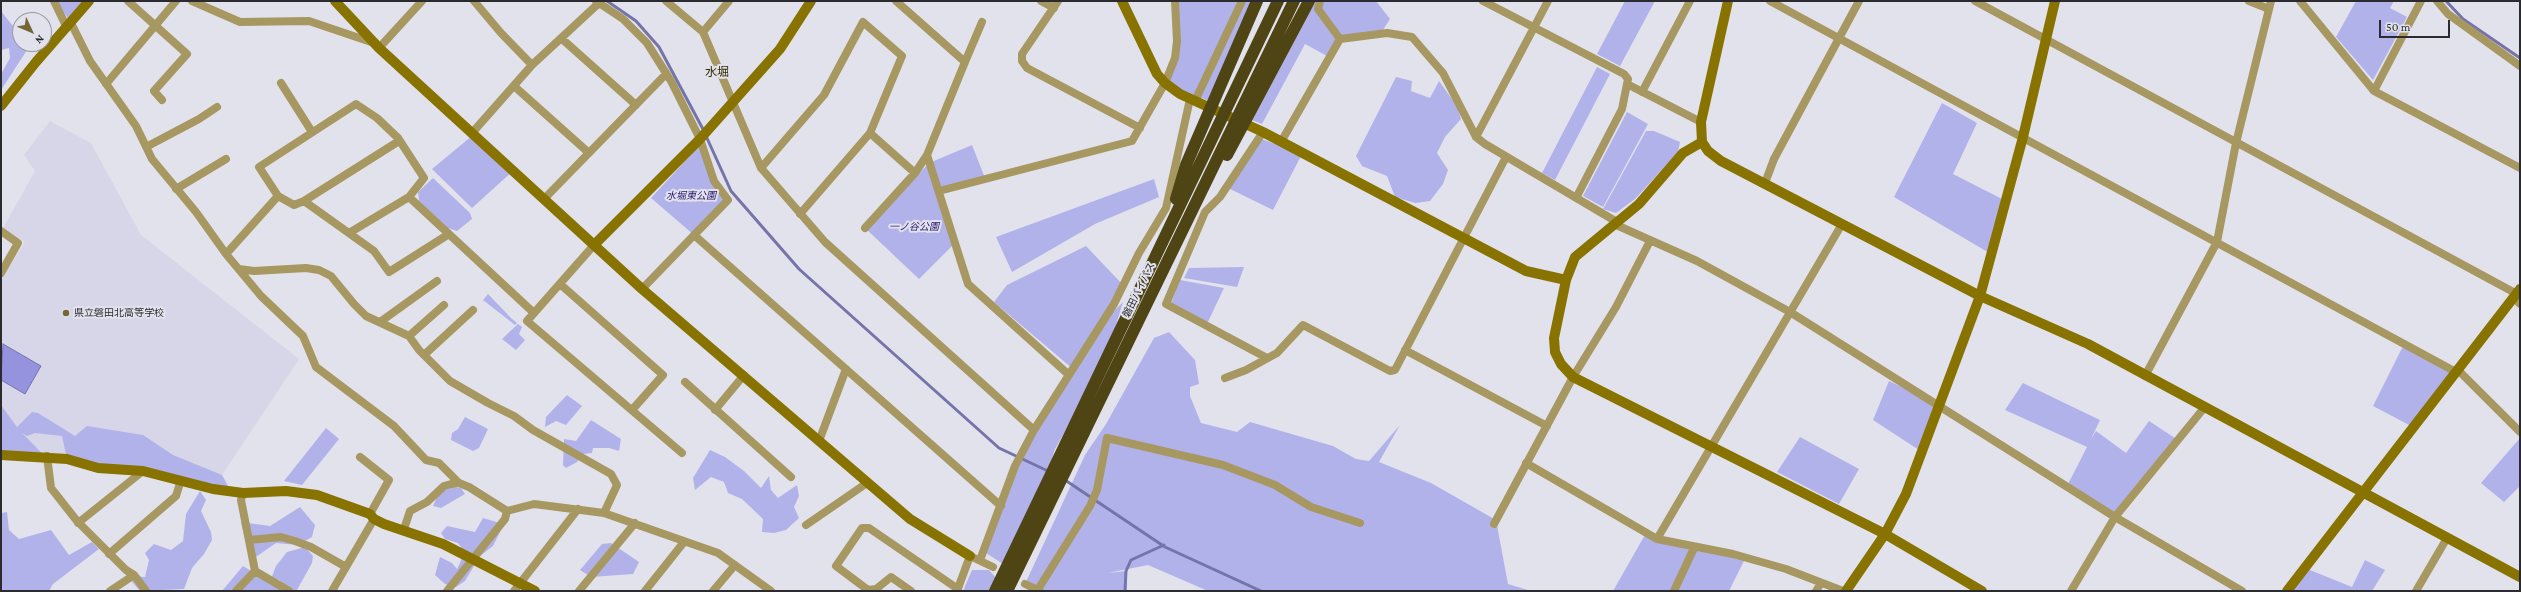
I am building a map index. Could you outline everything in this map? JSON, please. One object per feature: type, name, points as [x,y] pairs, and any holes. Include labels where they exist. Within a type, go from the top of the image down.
[{"type":"highway","points":[[1171,238],[1186,165],[1257,1]]},
{"type":"highway","name":"磐田バイパス","points":[[1002,589],[1022,563],[1278,1]]},
{"type":"highway","name":"磐田バイパス","points":[[1002,589],[1010,556],[1171,238],[1294,1]]},
{"type":"highway","points":[[1171,238],[1206,196],[1309,1]]},
{"type":"street","points":[[54,1],[90,61],[136,126],[152,159],[196,212],[226,254],[261,296],[303,336],[316,367],[394,426],[426,460],[439,463],[458,483],[507,511]]},
{"type":"street","points":[[1,106],[90,1]]},
{"type":"street","points":[[128,1],[156,24],[187,54],[154,91],[162,100]]},
{"type":"street","points":[[106,84],[176,1]]},
{"type":"street","points":[[192,1],[240,22],[309,21],[376,46]]},
{"type":"street","points":[[335,1],[376,46],[642,289],[744,375],[867,483],[910,519],[970,556],[994,567]]},
{"type":"street","points":[[376,46],[422,1]]},
{"type":"street","points":[[474,1],[500,33],[532,65]]},
{"type":"street","points":[[666,1],[703,32],[761,168],[800,214],[825,242],[1034,430]]},
{"type":"street","points":[[703,32],[729,1]]},
{"type":"street","points":[[682,453],[527,321],[594,245],[710,128],[780,49],[811,1]]},
{"type":"street","points":[[896,1],[965,62]]},
{"type":"street","points":[[1040,1],[1056,4],[1022,54],[1022,61],[1027,68],[1140,128]]},
{"type":"street","points":[[1122,1],[1157,74],[1165,83],[1195,101],[1263,132],[1462,239],[1526,271],[1566,280]]},
{"type":"street","points":[[939,191],[1132,141],[1165,83],[1176,55],[1177,41],[1175,1]]},
{"type":"street","points":[[980,560],[1015,466],[1034,430],[1114,304],[1138,253],[1166,208],[1195,101],[1242,1]]},
{"type":"street","points":[[1320,1],[1318,9],[1340,39]]},
{"type":"street","points":[[1483,1],[1624,74],[1628,79],[1622,109],[1576,198]]},
{"type":"street","points":[[1476,137],[1548,1]]},
{"type":"street","points":[[1642,92],[1690,1]]},
{"type":"street","points":[[1728,1],[1701,122],[1702,142],[1708,151],[1721,161],[1980,296],[2088,344],[2204,408],[2520,577]]},
{"type":"street","points":[[1770,1],[2457,371],[2520,432]]},
{"type":"street","points":[[1765,183],[1774,159],[1859,1]]},
{"type":"street","points":[[1975,1],[2518,296],[2362,492],[2287,591]]},
{"type":"street","points":[[1846,591],[1885,534],[1919,463],[1939,404],[1980,296],[2023,138],[2055,1]]},
{"type":"street","points":[[2145,376],[2216,242],[2236,143],[2270,5],[2249,1]]},
{"type":"street","points":[[2300,1],[2374,91],[2520,168]]},
{"type":"street","points":[[2374,91],[2421,1]]},
{"type":"street","points":[[2437,1],[2448,14],[2520,66]]},
{"type":"street","points":[[472,133],[532,65],[598,2],[636,31],[666,74],[701,138],[714,181],[728,200],[642,289]]},
{"type":"street","points":[[761,168],[824,94],[863,22],[902,56],[870,133],[800,214]]},
{"type":"street","points":[[865,228],[914,173],[927,155],[982,22]]},
{"type":"street","points":[[1340,39],[1387,33],[1412,37],[1443,73],[1476,137],[1506,157],[1616,223],[1650,241],[1696,261],[1790,312],[1939,404],[2115,517],[2242,591]]},
{"type":"street","points":[[561,38],[636,105]]},
{"type":"street","points":[[1281,142],[1340,39]]},
{"type":"street","points":[[544,199],[666,74]]},
{"type":"street","points":[[281,83],[312,132]]},
{"type":"street","points":[[1627,84],[1701,122]]},
{"type":"street","points":[[514,86],[589,153]]},
{"type":"street","points":[[349,233],[409,197],[424,178],[399,141],[377,118],[356,104],[259,167],[278,196],[294,205],[304,202],[399,141]]},
{"type":"street","points":[[146,147],[199,119],[217,107]]},
{"type":"street","points":[[1263,132],[1220,197],[1205,212],[1166,304],[1267,358]]},
{"type":"street","points":[[870,133],[914,173]]},
{"type":"street","points":[[1702,142],[1683,153],[1639,204],[1575,257],[1566,280],[1554,338],[1555,352],[1561,364],[1573,377],[1885,534],[1982,591]]},
{"type":"street","points":[[927,155],[968,284],[1068,375]]},
{"type":"street","points":[[1225,378],[1246,370],[1277,353],[1303,325],[1390,371],[1395,370],[1506,157]]},
{"type":"street","points":[[176,188],[226,159]]},
{"type":"street","points":[[226,254],[278,196]]},
{"type":"street","points":[[409,197],[534,313]]},
{"type":"street","points":[[304,202],[374,251],[389,272],[449,234]]},
{"type":"street","points":[[1657,539],[1842,224]]},
{"type":"street","points":[[1,232],[18,243],[1,273]]},
{"type":"street","points":[[694,235],[1001,506]]},
{"type":"street","points":[[1494,524],[1573,377],[1616,307],[1650,241]]},
{"type":"street","points":[[239,269],[254,271],[285,268],[319,270],[331,276],[366,316],[409,336],[424,355],[450,381],[488,403],[509,413],[539,434],[611,474],[616,481],[616,490],[604,513]]},
{"type":"street","points":[[380,322],[437,280]]},
{"type":"street","points":[[560,284],[663,375],[632,410]]},
{"type":"street","points":[[409,336],[444,305]]},
{"type":"street","points":[[424,355],[473,310]]},
{"type":"street","points":[[1405,350],[1547,426]]},
{"type":"street","points":[[819,440],[846,369]]},
{"type":"street","points":[[714,410],[744,375]]},
{"type":"street","points":[[685,382],[714,410],[790,477]]},
{"type":"street","points":[[2071,591],[2115,517],[2204,408]]},
{"type":"street","points":[[1025,584],[1038,591],[1090,506],[1097,490],[1107,438],[1223,465],[1275,485],[1311,507],[1360,523]]},
{"type":"street","points":[[1,455],[46,456],[67,459],[98,468],[143,472],[213,489],[242,493],[286,491],[317,495],[473,558],[517,587],[535,591]]},
{"type":"street","points":[[46,456],[51,488],[78,523],[109,554],[134,575],[146,591]]},
{"type":"street","points":[[332,591],[372,517],[389,480],[360,457]]},
{"type":"street","points":[[1526,463],[1657,539],[1694,548],[1733,554],[1786,569],[1842,591]]},
{"type":"street","points":[[78,523],[143,472]]},
{"type":"street","points":[[109,554],[176,496],[181,480]]},
{"type":"street","points":[[404,529],[410,511],[427,502],[444,486],[458,483]]},
{"type":"street","points":[[806,525],[867,483]]},
{"type":"street","points":[[242,493],[241,500],[255,571],[289,591]]},
{"type":"street","points":[[446,591],[505,519],[507,511],[514,507],[534,504],[604,513],[718,553],[771,591]]},
{"type":"street","points":[[517,587],[578,509]]},
{"type":"street","points":[[579,591],[635,523]]},
{"type":"street","points":[[911,591],[891,577],[876,589],[868,590],[836,566],[862,528],[869,528],[958,590],[970,556]]},
{"type":"street","points":[[249,540],[281,537],[311,547],[346,567]]},
{"type":"street","points":[[2416,591],[2447,538]]},
{"type":"street","points":[[645,591],[684,542]]},
{"type":"street","points":[[1674,591],[1694,548]]},
{"type":"street","points":[[713,591],[735,565]]},
{"type":"street","points":[[236,591],[255,571]]},
{"type":"street","points":[[110,591],[134,575]]},
{"type":"street","points":[[1816,591],[1821,583]]},
{"type":"shaded area","points":[[50,121],[91,143],[141,235],[299,359],[222,475],[228,490],[47,456],[18,431],[1,405],[1,280],[25,242],[3,228],[35,171],[24,155]]},
{"type":"shaded area","points":[[3,344],[41,366],[25,394],[1,380]]},
{"type":"green space","points":[[56,1],[89,1],[71,23]]},
{"type":"green space","points":[[1176,1],[1257,1],[1211,102],[1197,96],[1190,99],[1165,83],[1175,56]]},
{"type":"green space","points":[[1310,1],[1376,1],[1390,19],[1381,33],[1346,36],[1329,57],[1305,44],[1262,124],[1249,119]]},
{"type":"green space","points":[[1625,1],[1655,1],[1620,66],[1597,54]]},
{"type":"green space","points":[[2356,1],[2394,1],[2390,8],[2407,17],[2373,80],[2336,37]]},
{"type":"green space","points":[[1,11],[12,25],[12,52],[26,52],[1,90],[1,74],[10,58],[9,48],[1,50]]},
{"type":"green space","points":[[1597,67],[1610,74],[1555,180],[1542,173]]},
{"type":"green space","points":[[1396,77],[1412,81],[1411,91],[1430,98],[1439,81],[1457,106],[1461,119],[1445,137],[1437,153],[1448,170],[1443,184],[1430,201],[1415,203],[1395,197],[1387,176],[1362,166],[1356,156]]},
{"type":"green space","points":[[1942,103],[1977,123],[1953,174],[2006,201],[1991,254],[1894,197]]},
{"type":"green space","points":[[1627,112],[1648,124],[1603,207],[1583,196]]},
{"type":"green space","points":[[1646,131],[1654,131],[1680,142],[1678,152],[1635,199],[1616,213],[1603,209]]},
{"type":"green space","points":[[473,135],[513,171],[472,208],[432,169]]},
{"type":"green space","points":[[1259,138],[1302,154],[1273,210],[1226,187],[1241,163],[1256,150]]},
{"type":"green space","name":"水堀東公園","points":[[701,144],[712,176],[728,200],[694,235],[651,198]]},
{"type":"green space","name":"一ノ谷公園","points":[[972,145],[985,178],[939,191],[955,243],[919,279],[865,228],[929,163]]},
{"type":"green space","points":[[433,178],[470,213],[472,219],[457,231],[448,228],[419,201],[418,192]]},
{"type":"green space","points":[[1154,179],[1159,197],[1095,224],[1012,272],[996,237]]},
{"type":"green space","points":[[1086,246],[1123,285],[1101,324],[1123,302],[1105,361],[1055,449],[1042,493],[1003,564],[983,551],[1015,466],[1073,369],[994,302],[1007,285]]},
{"type":"green space","points":[[1244,267],[1237,287],[1184,278],[1189,268]]},
{"type":"green space","points":[[1180,280],[1224,288],[1206,326],[1170,306]]},
{"type":"green space","points":[[488,294],[517,323],[515,325],[483,300]]},
{"type":"green space","points":[[518,324],[522,327],[519,334],[525,340],[516,350],[502,339]]},
{"type":"green space","points":[[1169,332],[1195,360],[1199,384],[1190,387],[1190,396],[1201,423],[1237,432],[1250,422],[1333,446],[1356,459],[1369,461],[1400,425],[1379,462],[1431,483],[1496,520],[1508,584],[1531,591],[1208,591],[1148,565],[1108,573],[1126,571],[1127,591],[1040,591],[1025,584],[1085,455],[1106,424],[1154,338]]},
{"type":"green space","points":[[2404,344],[2456,372],[2413,427],[2373,406]]},
{"type":"green space","points":[[1889,381],[1939,405],[1919,450],[1873,420]]},
{"type":"green space","points":[[2023,383],[2100,420],[2091,439],[2096,431],[2126,453],[2149,421],[2178,440],[2115,517],[2067,486],[2087,447],[2005,410]]},
{"type":"green space","points":[[567,395],[582,406],[566,425],[556,421],[545,427],[546,417]]},
{"type":"green space","points":[[1,405],[17,427],[32,412],[38,413],[75,436],[87,426],[143,435],[173,455],[222,475],[232,493],[67,459],[62,436],[35,433],[27,436],[22,433],[45,456],[1,453]]},
{"type":"green space","points":[[465,417],[488,429],[479,448],[473,451],[451,440],[452,433],[458,429]]},
{"type":"green space","points":[[591,420],[621,439],[619,451],[609,448],[593,448],[592,453],[583,454],[577,462],[566,468],[563,465],[564,439],[576,441]]},
{"type":"green space","points":[[326,428],[339,439],[302,485],[284,481]]},
{"type":"green space","points":[[1800,437],[1859,469],[1839,504],[1777,472]]},
{"type":"green space","points":[[2520,438],[2520,486],[2504,502],[2481,483]]},
{"type":"green space","points":[[710,450],[725,457],[744,471],[761,488],[769,476],[771,490],[778,498],[797,485],[799,496],[794,507],[799,518],[786,530],[774,533],[762,532],[763,519],[742,499],[728,493],[724,482],[711,477],[695,490],[693,478]]},
{"type":"green space","points":[[450,487],[461,488],[465,494],[441,508],[433,506],[438,495]]},
{"type":"green space","points":[[200,491],[206,500],[201,511],[211,532],[212,540],[204,554],[192,568],[184,589],[140,591],[127,576],[145,577],[149,560],[145,553],[154,544],[171,550],[183,541],[186,514]]},
{"type":"green space","points":[[300,507],[315,525],[312,537],[298,545],[276,543],[250,561],[241,522],[270,526]]},
{"type":"green space","points":[[7,512],[9,530],[19,539],[51,530],[69,555],[92,542],[99,549],[53,584],[49,591],[1,591],[1,513]]},
{"type":"green space","points":[[483,518],[500,523],[501,530],[493,546],[480,556],[465,581],[456,587],[445,584],[435,575],[440,557],[452,563],[457,569],[465,552],[458,543],[445,539],[441,533],[447,526],[475,532]]},
{"type":"green space","points":[[1646,533],[1746,557],[1729,591],[1613,591]]},
{"type":"green space","points":[[611,543],[639,562],[633,574],[591,577],[580,570],[602,544]]},
{"type":"green space","points":[[305,547],[313,556],[312,563],[297,590],[290,591],[279,580],[271,579],[276,566],[287,552]]},
{"type":"green space","points":[[2365,560],[2385,570],[2372,591],[2288,591],[2305,568],[2352,587]]},
{"type":"green space","points":[[243,566],[285,591],[222,591]]},
{"type":"green space","points":[[972,570],[989,570],[997,579],[992,591],[963,591]]},
{"type":"waterway","points":[[607,1],[636,21],[659,47],[704,131]]},
{"type":"waterway","points":[[2446,1],[2463,19],[2520,58]]},
{"type":"waterway","points":[[706,136],[731,191],[799,269],[999,448],[1050,472]]},
{"type":"waterway","points":[[1065,480],[1165,547],[1261,591]]},
{"type":"waterway","points":[[1125,591],[1126,571],[1131,560],[1164,545]]},
{"type":"place","name":"県立磐田北高等学校","points":[[66,313]]},
{"type":"district","name":"水堀","points":[[717,72]]}]
